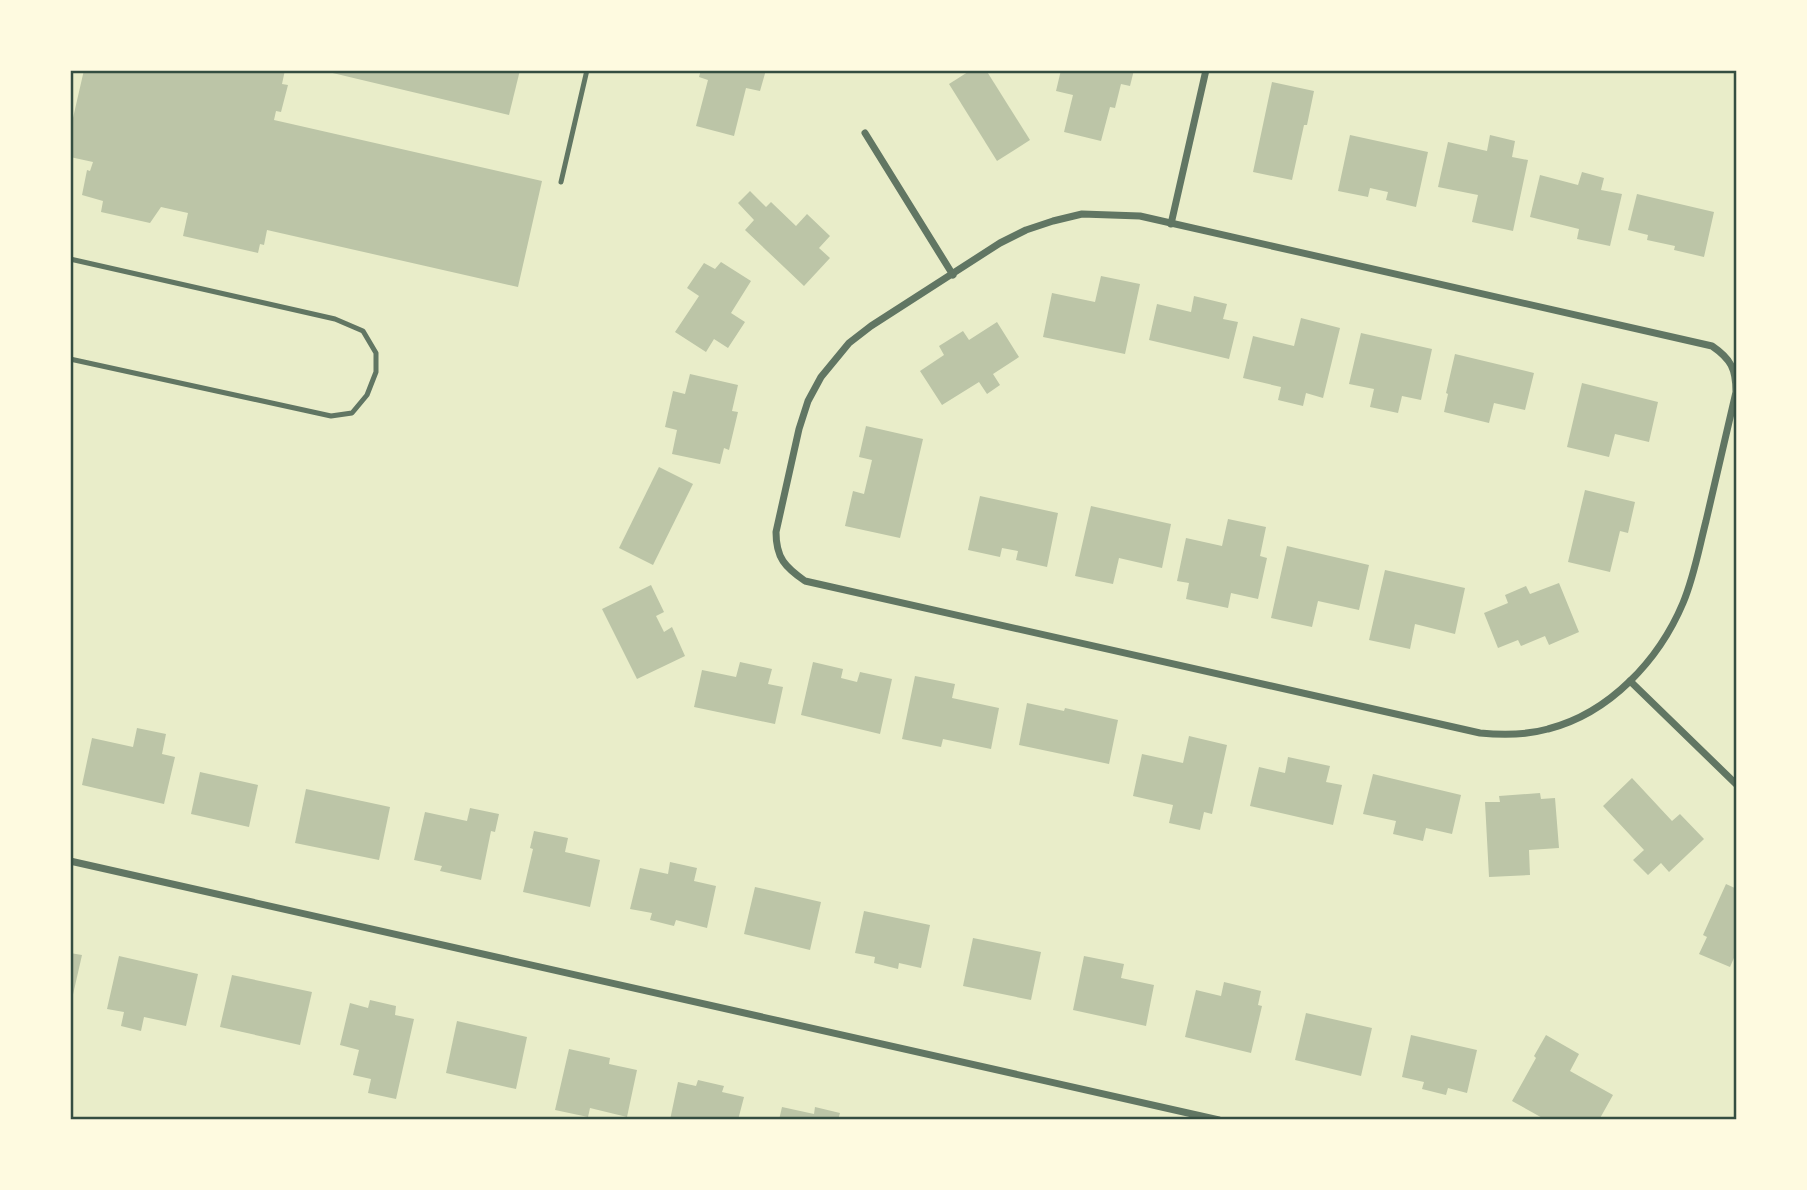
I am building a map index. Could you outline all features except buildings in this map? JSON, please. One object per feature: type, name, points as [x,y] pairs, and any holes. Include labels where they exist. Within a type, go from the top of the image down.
[{"type":"street","points":[[1171,224],[1206,70]]},
{"type":"street","points":[[864,133],[953,275]]},
{"type":"street","points":[[1082,214],[1140,216],[1171,224],[1712,346],[1728,360],[1734,370],[1736,392],[1692,579],[1683,604],[1664,639],[1630,681],[1591,712],[1551,729],[1509,734],[1480,733],[805,581],[788,570],[781,559],[776,532],[799,429],[814,389],[839,354],[859,335],[1000,243],[1026,230],[1082,214]]},
{"type":"street","points":[[1630,681],[1737,785]]},
{"type":"street","points":[[70,861],[1219,1120]]},
{"type":"lane","points":[[561,182],[587,70]]},
{"type":"lane","points":[[70,259],[335,319],[363,331],[376,353],[376,372],[367,395],[352,413],[331,416],[70,359]]}]
